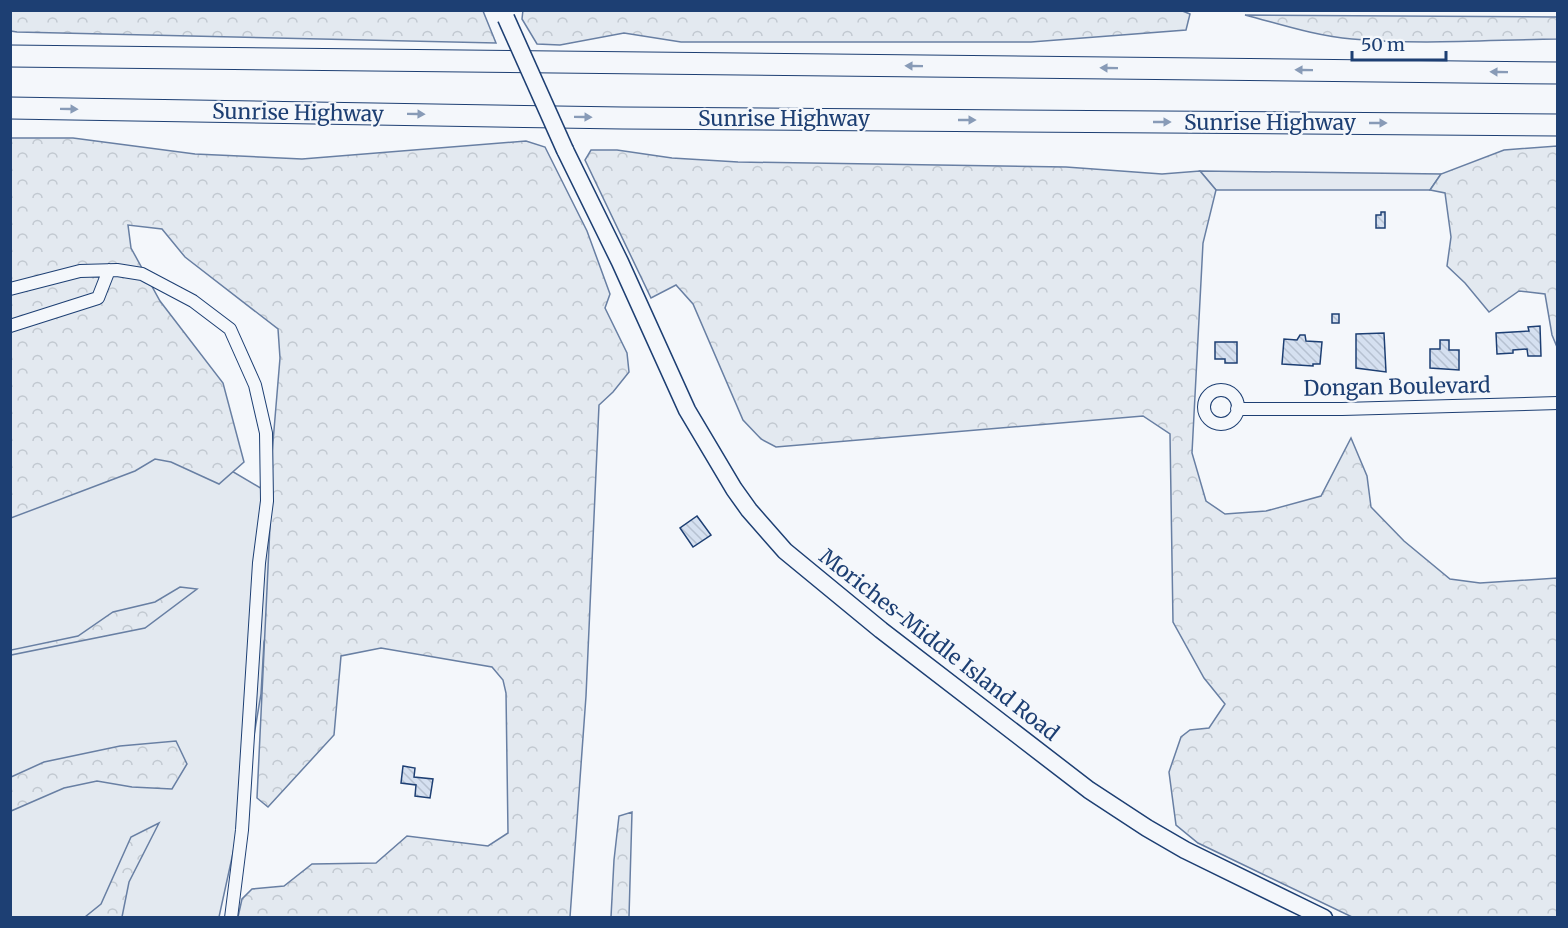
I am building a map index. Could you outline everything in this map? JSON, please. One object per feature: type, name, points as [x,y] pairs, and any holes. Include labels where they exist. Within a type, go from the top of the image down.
[{"type":"highway","points":[[10,56],[1557,73]]},
{"type":"highway","name":"Sunrise Highway","points":[[10,108],[622,118],[1557,125]]},
{"type":"main road","name":"Moriches-Middle Island Road","points":[[504,14],[565,150],[693,419],[748,510],[785,551],[881,630],[1089,790],[1146,828],[1185,850],[1324,918]]},
{"type":"street","points":[[10,289],[80,271],[108,270],[142,274],[193,301],[230,329],[255,385],[266,434],[267,501],[259,563],[242,830],[231,918]]},
{"type":"street","points":[[10,326],[98,298],[108,270]]},
{"type":"street","name":"Dongan Boulevard","points":[[1238,409],[1342,409],[1557,403]]},
{"type":"green space","points":[[523,10],[1180,10],[1190,14],[1186,30],[1031,42],[681,42],[624,33],[560,45],[537,44],[522,19]]},
{"type":"green space","points":[[10,11],[483,11],[496,43],[17,32],[11,31]]},
{"type":"green space","points":[[1245,15],[1557,17],[1557,39],[1429,42],[1352,39],[1311,32]]},
{"type":"green space","points":[[11,138],[73,138],[195,154],[302,159],[526,141],[545,147],[587,231],[610,294],[605,308],[627,353],[629,372],[599,405],[586,696],[570,917],[238,917],[242,899],[252,889],[284,886],[312,864],[376,863],[407,836],[488,846],[508,833],[506,693],[503,680],[492,667],[381,648],[341,656],[334,735],[268,807],[257,798],[272,454],[280,358],[278,329],[185,257],[162,229],[128,225],[131,248],[160,301],[223,383],[244,462],[219,484],[171,462],[155,459],[135,471],[11,518]]},
{"type":"green space","points":[[1557,146],[1558,347],[1552,335],[1545,294],[1519,291],[1489,312],[1465,283],[1447,266],[1451,237],[1445,193],[1430,190],[1441,174],[1504,150]]},
{"type":"green space","points":[[591,150],[617,150],[672,158],[738,162],[1066,167],[1162,174],[1200,171],[1216,190],[1203,243],[1192,453],[1206,501],[1225,514],[1266,511],[1321,496],[1351,438],[1367,476],[1371,507],[1404,541],[1450,579],[1480,583],[1557,578],[1557,917],[1352,917],[1198,843],[1176,825],[1169,772],[1181,737],[1190,730],[1209,728],[1225,704],[1204,678],[1173,622],[1170,434],[1143,416],[776,447],[761,439],[743,420],[693,304],[676,285],[651,298],[585,160]]},
{"type":"green space","points":[[1200,171],[1441,174],[1430,190],[1216,190]]},
{"type":"green space","points":[[181,441],[274,496],[282,574],[264,642],[261,694],[238,830],[219,917],[11,918],[11,511]]},
{"type":"green space","points":[[180,587],[197,589],[145,628],[11,655],[11,650],[78,636],[113,612],[155,602]]},
{"type":"green space","points":[[176,741],[187,764],[172,789],[132,787],[97,781],[64,788],[11,811],[11,777],[44,762],[120,746]]},
{"type":"green space","points":[[632,812],[629,917],[611,917],[619,816]]},
{"type":"green space","points":[[159,823],[129,882],[122,917],[85,917],[101,904],[131,837]]},
{"type":"building","points":[[1381,212],[1385,212],[1385,228],[1376,228],[1376,215],[1381,215]]},
{"type":"building","points":[[1332,314],[1339,314],[1339,323],[1332,323]]},
{"type":"building","points":[[1540,326],[1541,356],[1528,356],[1527,349],[1497,354],[1496,333],[1529,331],[1528,327]]},
{"type":"building","points":[[1384,333],[1386,372],[1356,368],[1356,334]]},
{"type":"building","points":[[1300,335],[1305,335],[1306,341],[1322,342],[1320,364],[1313,364],[1313,366],[1282,364],[1284,339],[1297,340]]},
{"type":"building","points":[[1440,340],[1449,340],[1449,350],[1459,350],[1459,370],[1430,368],[1430,349],[1440,349]]},
{"type":"building","points":[[1215,342],[1237,342],[1237,363],[1225,363],[1225,359],[1215,359]]},
{"type":"building","points":[[697,516],[711,535],[693,547],[680,528]]},
{"type":"building","points":[[403,766],[415,768],[414,777],[433,779],[430,798],[415,796],[416,785],[401,783]]}]
